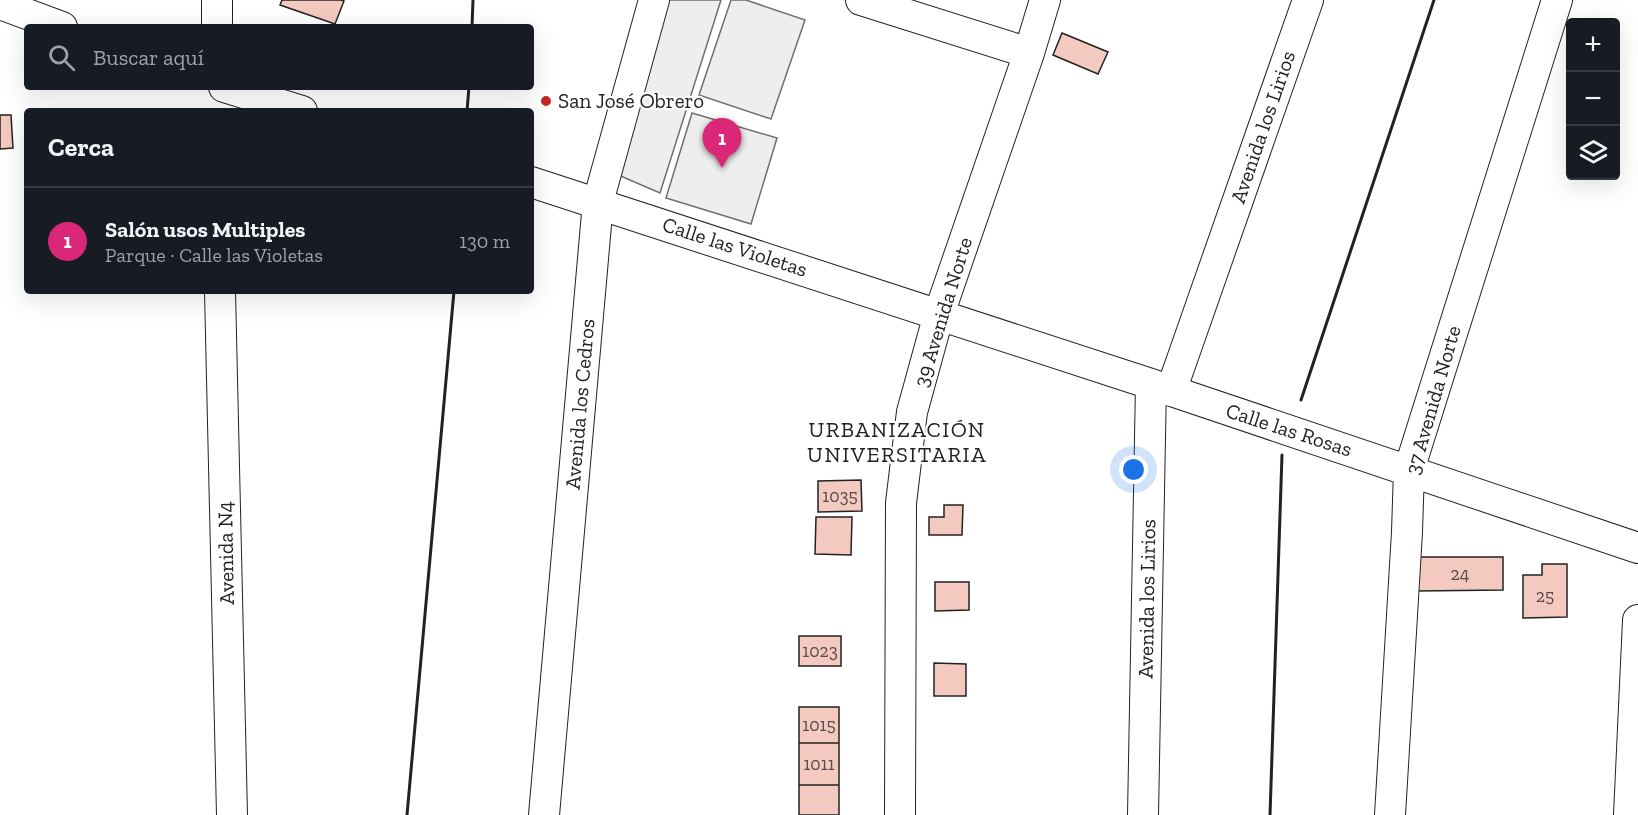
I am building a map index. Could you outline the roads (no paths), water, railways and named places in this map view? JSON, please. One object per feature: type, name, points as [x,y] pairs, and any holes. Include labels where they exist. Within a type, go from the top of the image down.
[{"type":"street","points":[[217,0],[217,24]]},
{"type":"street","name":"Avenida los Cedros","points":[[544,815],[598,202],[654,0]]},
{"type":"street","points":[[861,0],[1029,54]]},
{"type":"street","name":"39 Avenida Norte","points":[[900,815],[901,503],[912,412],[939,314],[1046,0]]},
{"type":"street","name":"Avenida los Lirios","points":[[1143,815],[1161,387],[1308,0]]},
{"type":"street","name":"37 Avenida Norte","points":[[1390,815],[1409,470],[1557,0]]},
{"type":"street","points":[[0,4],[54,24]]},
{"type":"street","points":[[216,90],[216,108]]},
{"type":"street","points":[[234,90],[292,108]]},
{"type":"street","name":"Calle las Violetas","points":[[534,183],[939,314]]},
{"type":"street","name":"Avenida N4","points":[[220,294],[232,815]]},
{"type":"street","name":"Calle las Rosas","points":[[939,314],[1638,548]]},
{"type":"street","points":[[1629,815],[1638,620]]},
{"type":"place","name":"San José Obrero","points":[[546,101]]},
{"type":"place","name":"Salón usos Multiples","points":[[722,168]]},
{"type":"district","name":"URBANIZACIÓN UNIVERSITARIA","points":[[897,442]]}]
